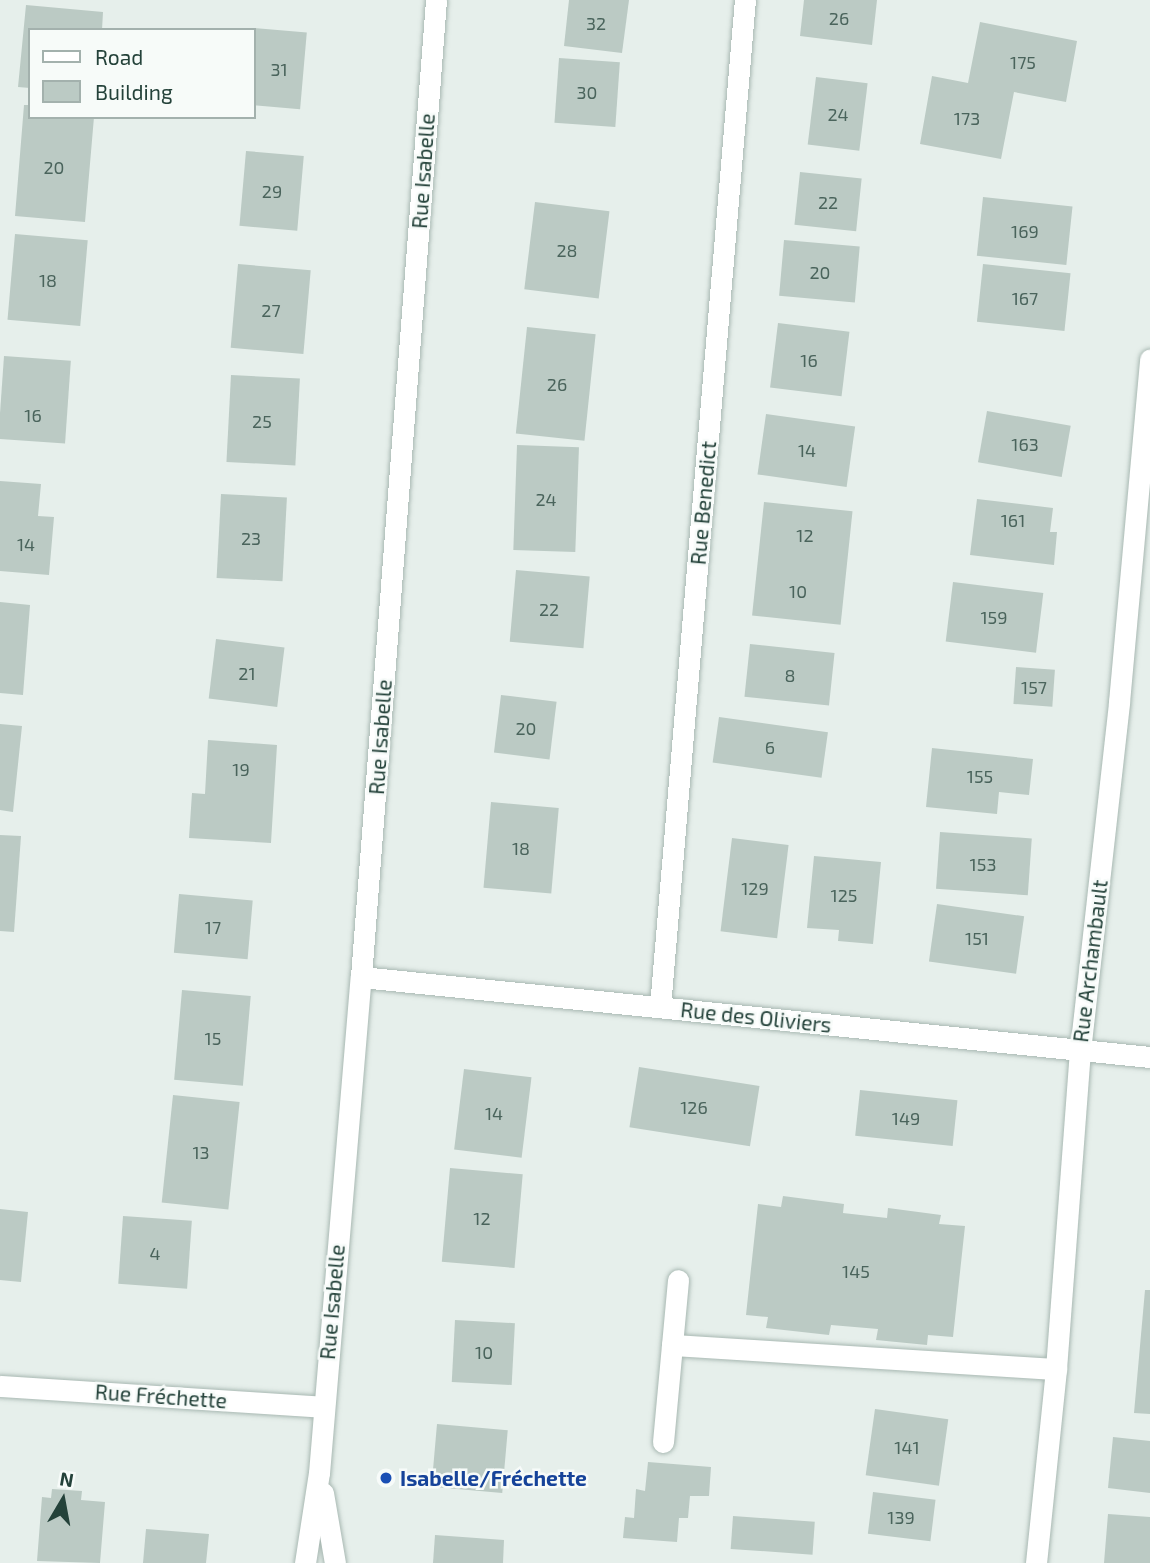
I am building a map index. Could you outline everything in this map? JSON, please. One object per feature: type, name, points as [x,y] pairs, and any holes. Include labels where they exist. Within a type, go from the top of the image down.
[{"type":"street","name":"Rue Isabelle","points":[[305,1563],[319,1473],[361,977],[436,0]]},
{"type":"street","name":"Rue Benedict","points":[[660,1006],[745,0]]},
{"type":"street","name":"Rue Archambault","points":[[1036,1563],[1056,1369],[1080,1051],[1119,702],[1150,359]]},
{"type":"street","name":"Rue des Oliviers","points":[[361,977],[1150,1057]]},
{"type":"street","points":[[663,1442],[678,1280]]},
{"type":"street","points":[[672,1345],[1056,1369]]},
{"type":"street","name":"Rue Fréchette","points":[[0,1386],[323,1406]]},
{"type":"street","name":"Rue Isabelle","points":[[319,1473],[335,1563]]},
{"type":"building","points":[[569,0],[629,0],[622,53],[564,46]]},
{"type":"building","points":[[804,0],[877,0],[872,45],[800,36]]},
{"type":"building","points":[[26,5],[103,12],[102,28],[28,28],[28,88],[18,87]]},
{"type":"building","points":[[980,22],[1077,41],[1066,102],[1014,92],[1001,159],[920,144],[932,76],[968,83]]},
{"type":"building","points":[[256,28],[307,33],[300,109],[256,105]]},
{"type":"building","points":[[559,58],[620,62],[615,127],[554,123]]},
{"type":"building","points":[[816,77],[868,83],[859,151],[808,144]]},
{"type":"building","points":[[24,105],[28,105],[28,119],[94,119],[85,222],[15,216]]},
{"type":"building","points":[[246,151],[304,156],[297,231],[239,226]]},
{"type":"building","points":[[800,172],[862,178],[856,231],[794,225]]},
{"type":"building","points":[[983,197],[1073,206],[1066,265],[977,256]]},
{"type":"building","points":[[535,202],[609,211],[599,298],[524,289]]},
{"type":"building","points":[[15,234],[88,240],[80,326],[8,320]]},
{"type":"building","points":[[784,240],[860,247],[855,302],[779,296]]},
{"type":"building","points":[[238,264],[311,270],[303,354],[231,348]]},
{"type":"building","points":[[983,264],[1071,273],[1064,331],[977,322]]},
{"type":"building","points":[[778,323],[849,332],[842,396],[770,388]]},
{"type":"building","points":[[527,327],[596,334],[584,441],[516,433]]},
{"type":"building","points":[[4,356],[71,361],[65,443],[0,439]]},
{"type":"building","points":[[231,375],[300,379],[295,465],[226,462]]},
{"type":"building","points":[[987,411],[1071,426],[1062,477],[978,462]]},
{"type":"building","points":[[766,414],[855,427],[847,487],[758,474]]},
{"type":"building","points":[[517,445],[579,447],[575,552],[513,550]]},
{"type":"building","points":[[0,481],[41,484],[38,516],[54,517],[49,575],[0,571]]},
{"type":"building","points":[[221,494],[287,497],[283,581],[217,578]]},
{"type":"building","points":[[977,499],[1053,508],[1050,532],[1057,532],[1054,565],[970,555]]},
{"type":"building","points":[[764,502],[853,511],[841,625],[752,615]]},
{"type":"building","points":[[516,570],[590,576],[583,648],[510,642]]},
{"type":"building","points":[[953,582],[1043,593],[1036,653],[946,642]]},
{"type":"building","points":[[0,602],[30,605],[23,695],[0,693]]},
{"type":"building","points":[[216,639],[284,647],[277,707],[209,699]]},
{"type":"building","points":[[750,644],[835,653],[829,706],[744,697]]},
{"type":"building","points":[[1016,667],[1055,670],[1052,707],[1013,704]]},
{"type":"building","points":[[501,695],[557,702],[550,759],[494,753]]},
{"type":"building","points":[[719,717],[828,732],[822,778],[713,763]]},
{"type":"building","points":[[0,724],[22,726],[13,812],[0,810]]},
{"type":"building","points":[[208,740],[277,745],[271,843],[189,838],[192,793],[205,794]]},
{"type":"building","points":[[932,748],[1033,759],[1029,795],[999,792],[997,814],[926,807]]},
{"type":"building","points":[[491,802],[559,808],[551,894],[484,888]]},
{"type":"building","points":[[940,832],[1032,838],[1028,895],[936,889]]},
{"type":"building","points":[[0,835],[21,836],[14,932],[0,931]]},
{"type":"building","points":[[732,838],[789,845],[777,938],[721,931]]},
{"type":"building","points":[[814,856],[881,862],[873,944],[838,941],[839,930],[807,928]]},
{"type":"building","points":[[179,894],[253,900],[248,959],[174,953]]},
{"type":"building","points":[[937,904],[1024,916],[1016,974],[929,961]]},
{"type":"building","points":[[182,990],[251,996],[243,1086],[174,1080]]},
{"type":"building","points":[[639,1067],[759,1086],[750,1146],[629,1127]]},
{"type":"building","points":[[464,1069],[531,1077],[522,1158],[454,1149]]},
{"type":"building","points":[[860,1090],[957,1100],[953,1146],[855,1136]]},
{"type":"building","points":[[173,1095],[240,1102],[228,1209],[162,1202]]},
{"type":"building","points":[[450,1168],[523,1174],[515,1268],[442,1262]]},
{"type":"building","points":[[783,1196],[844,1204],[843,1213],[887,1218],[888,1208],[941,1215],[939,1224],[965,1226],[953,1337],[928,1335],[927,1345],[876,1340],[878,1329],[831,1325],[829,1335],[766,1328],[768,1317],[746,1315],[758,1204],[781,1207]]},
{"type":"building","points":[[0,1209],[28,1212],[21,1282],[0,1280]]},
{"type":"building","points":[[123,1216],[192,1221],[187,1289],[118,1284]]},
{"type":"building","points":[[1145,1290],[1150,1290],[1150,1414],[1134,1413]]},
{"type":"building","points":[[455,1320],[515,1323],[512,1385],[452,1382]]},
{"type":"building","points":[[875,1409],[948,1419],[939,1486],[866,1475]]},
{"type":"building","points":[[437,1424],[508,1430],[502,1493],[432,1487]]},
{"type":"building","points":[[1113,1437],[1150,1441],[1150,1493],[1108,1488]]},
{"type":"building","points":[[648,1462],[711,1467],[709,1496],[690,1496],[688,1518],[679,1518],[677,1542],[623,1538],[625,1517],[634,1518],[636,1489],[645,1491]]},
{"type":"building","points":[[52,1489],[82,1491],[81,1500],[105,1502],[100,1563],[37,1561],[42,1497],[51,1498]]},
{"type":"building","points":[[873,1492],[936,1500],[930,1541],[868,1534]]},
{"type":"building","points":[[1108,1514],[1150,1517],[1150,1563],[1104,1563]]},
{"type":"building","points":[[733,1516],[815,1522],[812,1555],[731,1549]]},
{"type":"building","points":[[146,1529],[209,1534],[206,1563],[143,1563]]},
{"type":"building","points":[[435,1535],[504,1540],[503,1563],[433,1563]]},
{"type":"place","name":"Isabelle/Fréchette","points":[[386,1478]]}]
